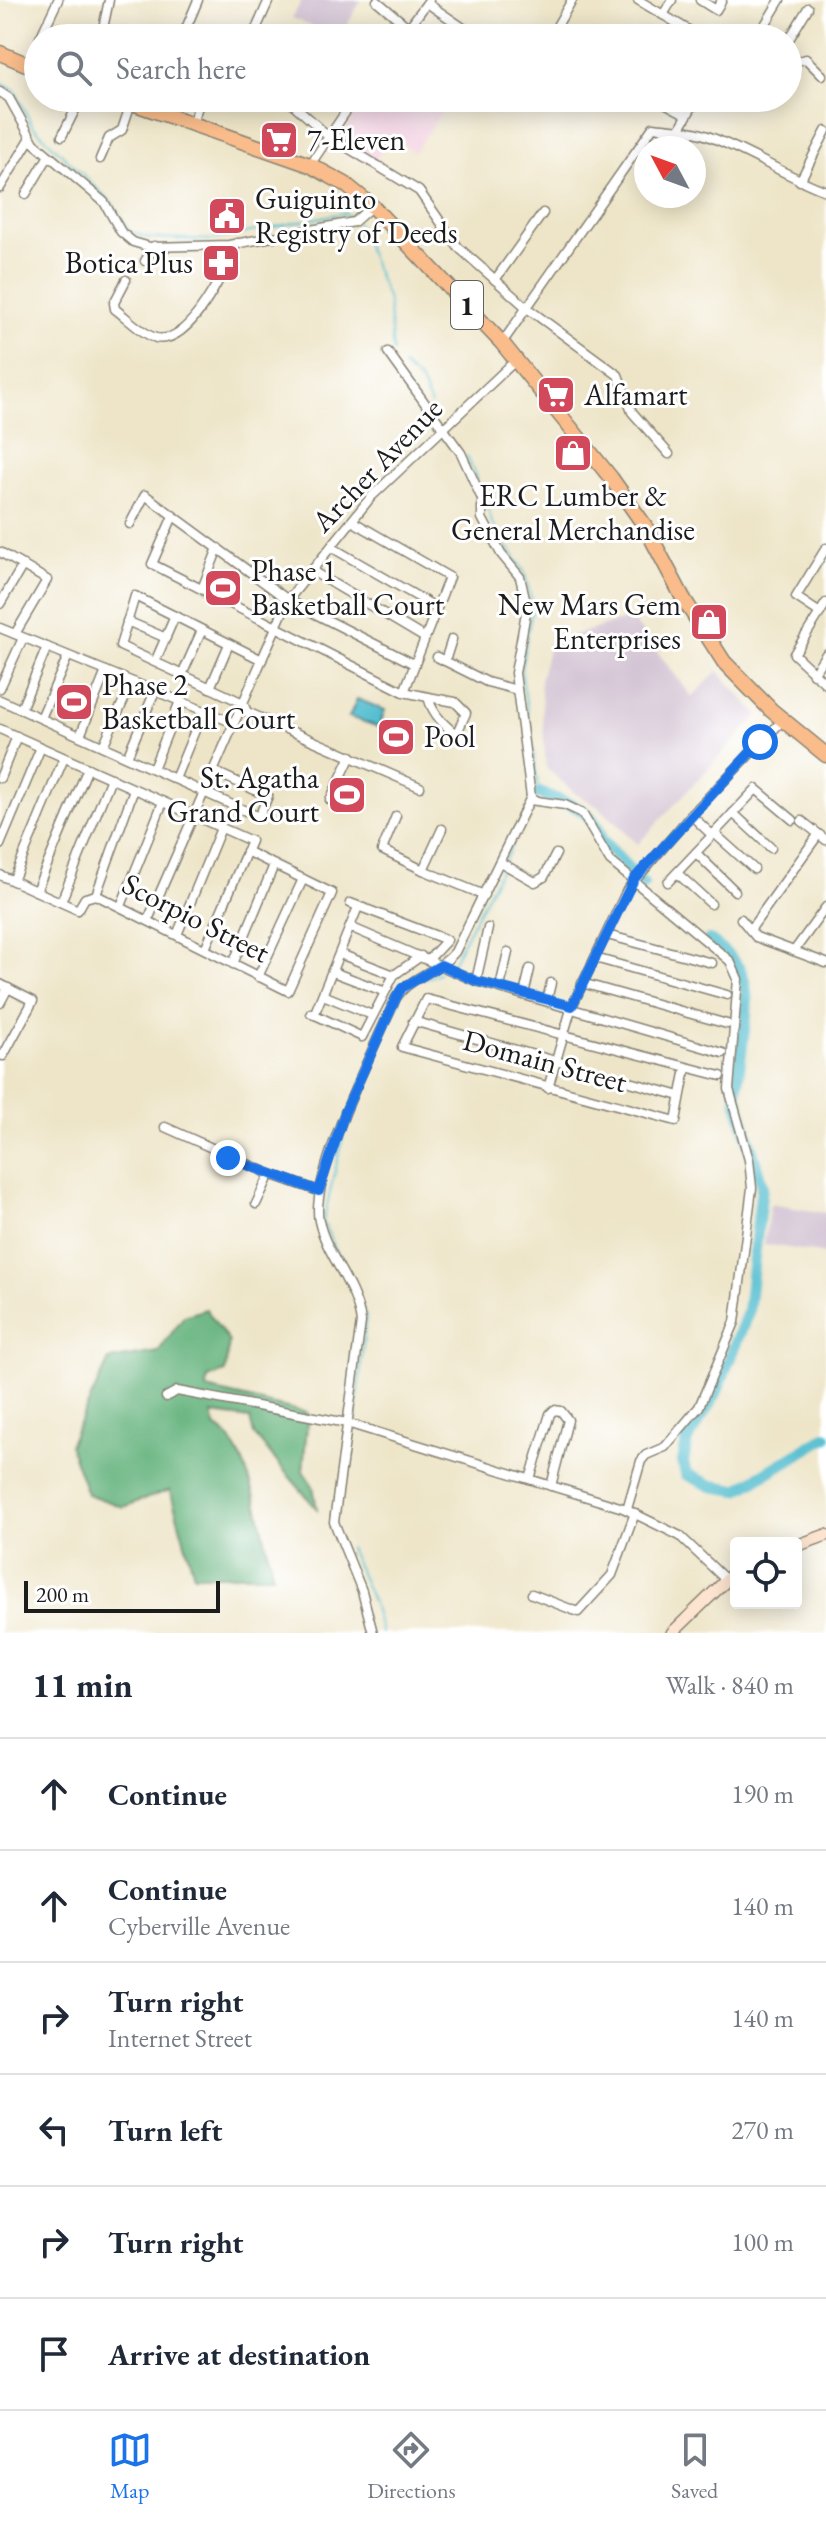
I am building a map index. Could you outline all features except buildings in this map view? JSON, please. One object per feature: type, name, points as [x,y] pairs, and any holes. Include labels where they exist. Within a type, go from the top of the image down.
[{"type":"highway","points":[[0,53],[24,63]]},
{"type":"highway","name":"1","points":[[158,112],[310,165],[345,184],[372,206],[502,343],[637,513],[708,640],[742,683],[826,755]]},
{"type":"street","points":[[47,24],[58,0]]},
{"type":"street","points":[[104,24],[109,0]]},
{"type":"street","points":[[188,24],[198,0]]},
{"type":"street","points":[[258,24],[269,0]]},
{"type":"street","points":[[558,24],[572,0]]},
{"type":"street","points":[[638,0],[678,24]]},
{"type":"street","points":[[663,15],[672,0]]},
{"type":"street","points":[[700,0],[716,10],[722,0]]},
{"type":"street","points":[[765,24],[780,0]]},
{"type":"street","points":[[377,1],[404,24]]},
{"type":"street","points":[[412,24],[428,2],[459,24]]},
{"type":"street","points":[[798,24],[808,8]]},
{"type":"street","points":[[802,60],[806,59],[822,75]]},
{"type":"street","points":[[0,92],[9,98],[30,139],[104,202],[125,237],[133,242],[154,246],[237,243],[356,220],[372,206]]},
{"type":"street","points":[[62,136],[74,112]]},
{"type":"street","points":[[100,159],[109,138],[122,130],[124,112]]},
{"type":"street","points":[[192,124],[196,112]]},
{"type":"street","points":[[302,112],[327,135],[419,191],[458,247],[527,308],[612,368],[622,381],[632,412],[669,454]]},
{"type":"street","points":[[310,165],[344,112]]},
{"type":"street","points":[[681,112],[687,115]]},
{"type":"street","points":[[679,130],[689,112]]},
{"type":"street","points":[[502,343],[653,127],[699,133],[826,191]]},
{"type":"street","points":[[800,181],[826,131]]},
{"type":"street","points":[[0,188],[30,139]]},
{"type":"street","points":[[26,194],[48,157]]},
{"type":"street","points":[[495,280],[543,213]]},
{"type":"street","points":[[126,280],[114,303],[115,309],[154,337],[165,337],[195,319],[237,243]]},
{"type":"street","points":[[145,261],[154,246]]},
{"type":"street","points":[[373,1633],[362,1591],[334,1522],[361,1322],[355,1294],[318,1219],[319,1191],[345,1112],[396,998],[402,988],[441,965],[460,944],[502,864],[532,789],[515,673],[527,607],[524,589],[513,564],[501,554],[482,518],[482,499],[461,453],[388,352]]},
{"type":"street","name":"Archer Avenue","points":[[148,920],[288,600],[371,497],[516,360]]},
{"type":"street","points":[[130,524],[145,495],[288,600],[414,664]]},
{"type":"street","points":[[173,516],[152,564],[404,692],[455,702],[466,713],[460,738],[432,712],[428,697]]},
{"type":"street","points":[[352,521],[449,577],[404,692]]},
{"type":"street","points":[[331,547],[437,608]]},
{"type":"street","points":[[202,589],[218,548]]},
{"type":"street","points":[[820,613],[796,597],[826,548]]},
{"type":"street","points":[[0,554],[47,580],[19,636],[0,688]]},
{"type":"street","points":[[0,604],[23,565]]},
{"type":"street","points":[[312,571],[425,638]]},
{"type":"street","points":[[262,660],[135,596],[120,646],[243,703],[247,712],[420,787]]},
{"type":"street","points":[[826,603],[794,654],[826,684]]},
{"type":"street","points":[[155,662],[175,616]]},
{"type":"street","points":[[127,621],[166,638]]},
{"type":"street","points":[[0,629],[234,723]]},
{"type":"street","points":[[182,675],[202,630]]},
{"type":"street","points":[[452,639],[441,659],[487,682],[517,690]]},
{"type":"street","points":[[210,688],[229,644]]},
{"type":"street","points":[[21,709],[47,647]]},
{"type":"street","points":[[813,674],[826,654]]},
{"type":"street","points":[[41,718],[68,656]]},
{"type":"street","points":[[80,736],[106,671]]},
{"type":"street","points":[[103,746],[132,682]]},
{"type":"street","points":[[127,757],[155,691]]},
{"type":"street","points":[[0,700],[259,817],[268,796],[213,771]]},
{"type":"street","points":[[153,769],[180,701]]},
{"type":"street","points":[[175,779],[203,711]]},
{"type":"street","points":[[548,1088],[572,1006],[634,881],[691,815],[783,720]]},
{"type":"street","points":[[0,729],[251,841],[205,949]]},
{"type":"street","points":[[0,778],[17,736]]},
{"type":"street","points":[[0,845],[41,747]]},
{"type":"street","points":[[330,800],[351,756]]},
{"type":"street","points":[[13,881],[64,758]]},
{"type":"street","points":[[36,891],[88,768]]},
{"type":"street","points":[[0,875],[61,902],[111,778]]},
{"type":"street","points":[[96,895],[134,789]]},
{"type":"street","points":[[668,882],[756,789],[822,838],[750,930]]},
{"type":"street","points":[[530,800],[565,805],[582,813],[610,861],[734,967],[739,986],[729,1089],[749,1160],[752,1188],[735,1322],[721,1360],[699,1407],[665,1447],[646,1455],[641,1461],[631,1511],[612,1575],[571,1623]]},
{"type":"street","points":[[121,906],[163,802]]},
{"type":"street","points":[[733,813],[771,848]]},
{"type":"street","points":[[691,815],[754,869]]},
{"type":"street","points":[[396,816],[382,850],[484,895]]},
{"type":"street","points":[[177,935],[221,828]]},
{"type":"street","points":[[423,870],[442,829]]},
{"type":"street","points":[[246,851],[303,879],[258,977]]},
{"type":"street","points":[[696,853],[735,891]]},
{"type":"street","points":[[502,864],[535,882],[544,877],[556,854]]},
{"type":"street","points":[[233,964],[274,865]]},
{"type":"street","points":[[677,873],[711,904]]},
{"type":"street","name":"Scorpio Street","points":[[61,902],[78,910],[85,898],[96,895],[288,991],[332,893],[303,879]]},
{"type":"street","points":[[354,905],[447,940],[425,958],[394,975],[383,991],[362,1037],[313,1014],[350,927],[354,905]]},
{"type":"street","points":[[794,951],[826,907]]},
{"type":"street","points":[[741,919],[756,937],[826,963]]},
{"type":"street","points":[[350,927],[476,981],[572,1006],[723,1053]]},
{"type":"street","points":[[476,981],[488,928]]},
{"type":"street","points":[[607,935],[712,963]]},
{"type":"street","points":[[500,987],[508,952]]},
{"type":"street","points":[[340,954],[394,975]]},
{"type":"street","points":[[595,958],[727,995]]},
{"type":"street","points":[[524,994],[530,969]]},
{"type":"street","points":[[333,972],[383,991]]},
{"type":"street","points":[[547,1000],[551,983]]},
{"type":"street","points":[[582,983],[727,1024]]},
{"type":"street","points":[[0,1003],[4,986],[33,1001],[1,1055]]},
{"type":"street","points":[[323,995],[372,1015]]},
{"type":"street","points":[[686,1068],[680,1096],[413,1021],[426,999],[721,1076]]},
{"type":"street","name":"Domain Street","points":[[413,1021],[402,1047],[676,1121],[680,1096]]},
{"type":"street","points":[[165,1127],[270,1174],[319,1191]]},
{"type":"street","points":[[256,1204],[270,1174]]},
{"type":"street","points":[[166,1397],[177,1391],[347,1423],[631,1511],[680,1536],[726,1580]]},
{"type":"street","points":[[530,1479],[550,1414],[554,1410],[561,1411],[568,1420],[551,1486]]},
{"type":"street","points":[[802,1544],[826,1535]]},
{"type":"street","points":[[672,1633],[730,1576]]},
{"type":"street","points":[[532,1594],[578,1612]]},
{"type":"shaded area","points":[[302,0],[361,0],[348,24],[306,24],[292,18]]},
{"type":"shaded area","points":[[357,112],[441,112],[414,152],[392,137],[375,160],[339,138]]},
{"type":"shaded area","points":[[631,618],[692,697],[718,671],[758,715],[638,844],[600,808],[576,794],[546,768],[540,680],[550,642]]},
{"type":"shaded area","points":[[770,1204],[826,1213],[826,1254],[764,1244]]},
{"type":"green space","name":"Phase 1 Basketball Court","points":[[214,573],[240,587],[231,602],[206,588]]},
{"type":"green space","points":[[206,1309],[229,1342],[225,1372],[208,1378],[207,1389],[308,1413],[303,1471],[313,1486],[317,1509],[254,1435],[250,1419],[212,1414],[215,1427],[227,1436],[238,1451],[246,1471],[273,1575],[194,1575],[170,1490],[123,1507],[87,1494],[69,1445],[109,1360],[158,1352],[184,1316]]},
{"type":"water","points":[[357,699],[385,710],[379,727],[349,717]]},
{"type":"waterway","points":[[0,83],[15,90],[24,109]]},
{"type":"waterway","points":[[26,112],[32,125],[113,204],[130,232],[149,238],[212,240],[344,213],[353,218]]},
{"type":"waterway","points":[[357,223],[388,300],[393,352]]},
{"type":"waterway","points":[[403,366],[421,382],[431,405]]},
{"type":"waterway","points":[[467,456],[477,480]]},
{"type":"waterway","points":[[486,500],[492,523],[524,571],[533,605],[521,669],[539,793],[536,798]]},
{"type":"waterway","points":[[539,793],[586,814],[598,829],[601,840],[643,884]]},
{"type":"waterway","points":[[505,861],[513,842]]},
{"type":"waterway","points":[[452,963],[502,867]]},
{"type":"waterway","points":[[709,940],[729,956],[741,972],[746,991],[746,1017]]},
{"type":"waterway","points":[[422,980],[439,973]]},
{"type":"waterway","points":[[363,1081],[400,1000]]},
{"type":"waterway","points":[[736,1093],[745,1021]]},
{"type":"waterway","points":[[737,1099],[762,1186],[748,1312],[716,1393],[687,1440],[683,1462],[686,1474],[712,1486],[738,1490],[826,1437]]},
{"type":"waterway","points":[[347,1120],[323,1222],[366,1316],[355,1421]]},
{"type":"waterway","points":[[343,1481],[354,1429]]},
{"type":"waterway","points":[[349,1548],[373,1603],[381,1633]]},
{"type":"place","name":"7-Eleven","points":[[279,140]]},
{"type":"place","name":"Guiguinto Registry of Deeds","points":[[227,216]]},
{"type":"place","name":"Botica Plus","points":[[221,263]]},
{"type":"place","name":"Alfamart","points":[[556,395]]},
{"type":"place","name":"ERC Lumber & General Merchandise","points":[[573,453]]},
{"type":"place","name":"Phase 1 Basketball Court","points":[[223,588]]},
{"type":"place","name":"New Mars Gem Enterprises","points":[[709,622]]},
{"type":"place","name":"Phase 2 Basketball Court","points":[[74,702]]},
{"type":"place","name":"Pool","points":[[396,737]]},
{"type":"place","name":"St. Agatha Grand Court","points":[[347,795]]},
{"type":"route","points":[[228,1158],[242,1160],[270,1174],[319,1191],[345,1112],[396,998],[402,988],[441,965],[476,981],[572,1006],[634,879],[760,742]]}]
